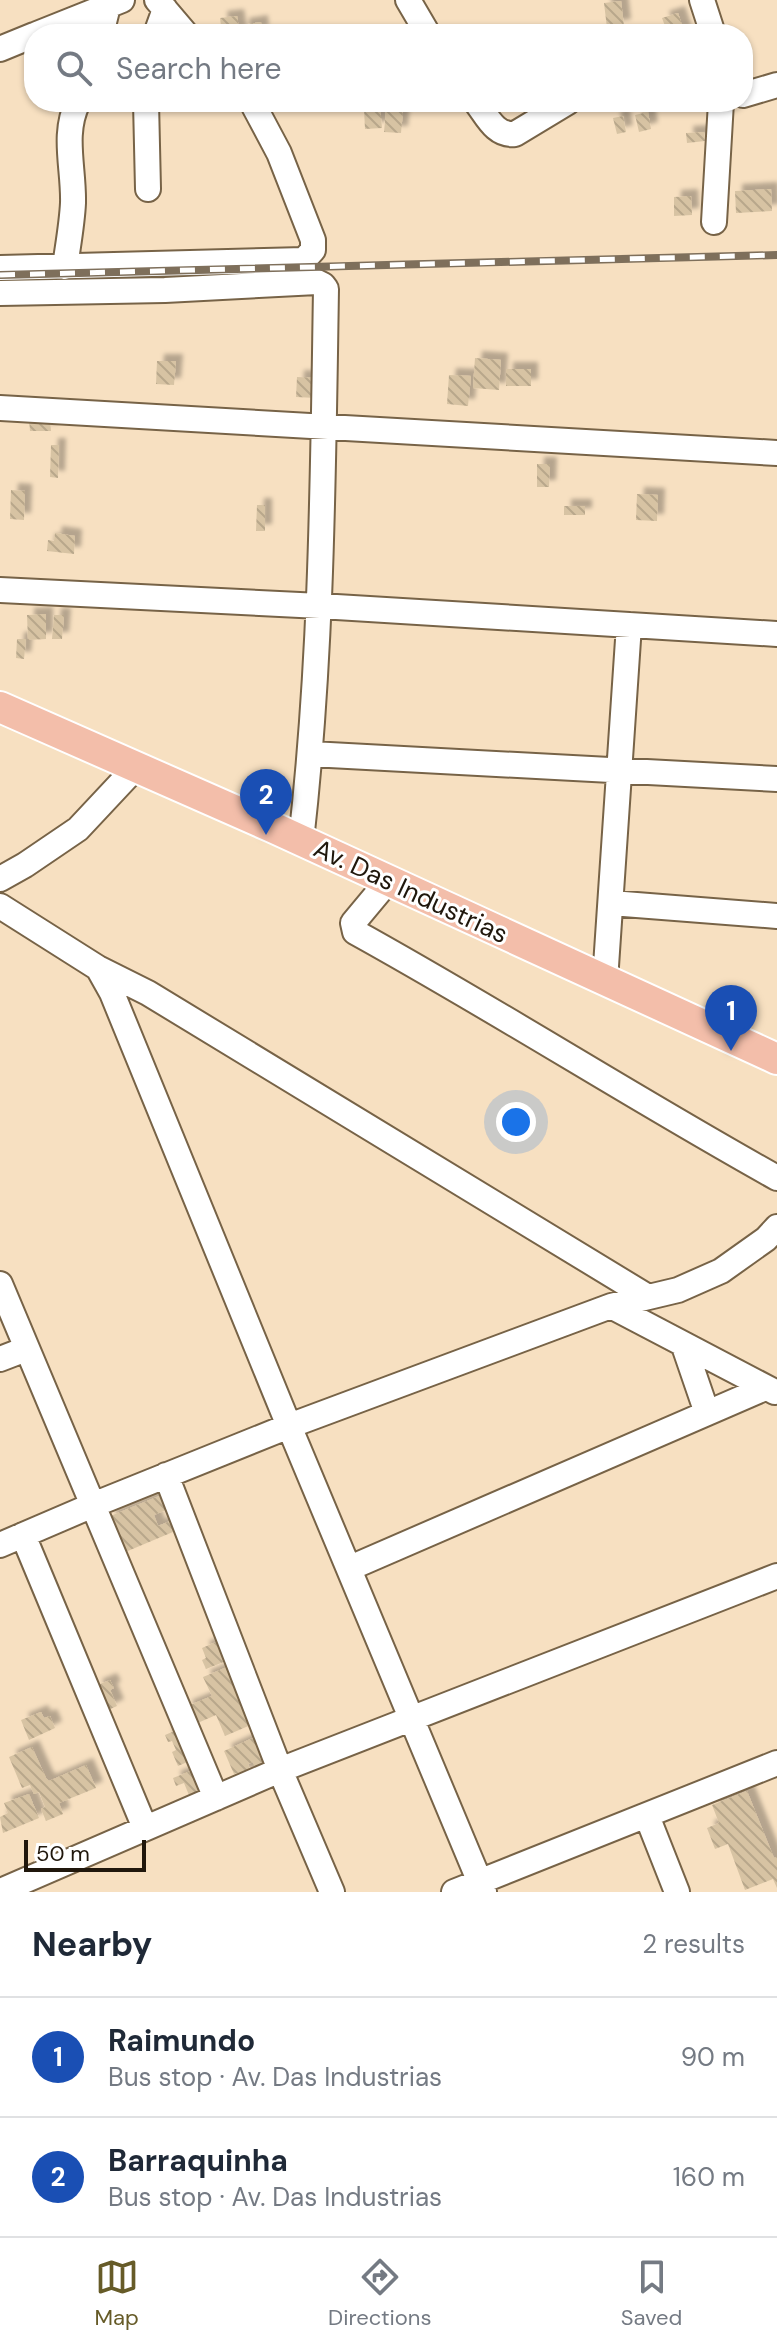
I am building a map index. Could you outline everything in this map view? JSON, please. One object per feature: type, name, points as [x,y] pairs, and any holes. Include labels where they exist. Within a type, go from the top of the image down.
[{"type":"main road","name":"Av. Das Industrias","points":[[0,707],[137,766],[777,1059]]},
{"type":"street","points":[[408,0],[422,24]]},
{"type":"street","points":[[702,0],[709,24]]},
{"type":"street","points":[[106,24],[115,3]]},
{"type":"street","points":[[62,24],[115,3]]},
{"type":"street","points":[[158,24],[161,4]]},
{"type":"street","points":[[161,4],[178,24]]},
{"type":"street","points":[[0,49],[24,39]]},
{"type":"street","points":[[753,92],[777,85]]},
{"type":"street","points":[[65,267],[73,201],[68,134],[73,112]]},
{"type":"street","points":[[146,112],[148,189]]},
{"type":"street","points":[[0,268],[304,260],[313,250],[313,240],[261,112]]},
{"type":"street","points":[[483,112],[499,133],[506,135],[515,134],[551,112]]},
{"type":"street","points":[[714,222],[720,112]]},
{"type":"street","points":[[0,293],[165,290],[317,282],[326,289],[320,606],[311,754],[301,841]]},
{"type":"street","points":[[0,408],[777,453]]},
{"type":"street","points":[[0,590],[777,634]]},
{"type":"street","points":[[605,981],[629,625]]},
{"type":"street","points":[[311,754],[777,779]]},
{"type":"street","points":[[0,879],[78,829],[137,766]]},
{"type":"street","points":[[388,881],[353,923],[355,932],[777,1178]]},
{"type":"street","points":[[611,903],[777,916]]},
{"type":"street","points":[[0,906],[98,968],[148,993],[648,1297]]},
{"type":"street","points":[[98,968],[112,993],[482,1887]]},
{"type":"street","points":[[0,1545],[289,1426],[611,1306],[678,1290],[721,1271],[766,1239],[777,1227]]},
{"type":"street","points":[[0,1284],[216,1798]]},
{"type":"street","points":[[611,1306],[771,1391]]},
{"type":"street","points":[[684,1346],[707,1413]]},
{"type":"street","points":[[0,1359],[26,1349]]},
{"type":"street","points":[[350,1568],[707,1413],[771,1391]]},
{"type":"street","points":[[166,1475],[280,1770],[332,1892]]},
{"type":"street","points":[[23,1535],[145,1828]]},
{"type":"street","points":[[2,1888],[280,1770],[777,1576]]},
{"type":"street","points":[[454,1892],[482,1887],[777,1763]]},
{"type":"street","points":[[647,1816],[677,1892]]},
{"type":"building","points":[[621,1],[624,24],[607,24],[604,3]]},
{"type":"building","points":[[678,13],[682,24],[664,24],[662,18]]},
{"type":"building","points":[[237,16],[238,24],[221,24],[220,18]]},
{"type":"building","points":[[364,112],[380,112],[382,128],[365,129]]},
{"type":"building","points":[[386,112],[403,112],[401,133],[384,132]]},
{"type":"building","points":[[648,112],[651,129],[639,132],[635,115]]},
{"type":"building","points":[[623,116],[626,132],[617,134],[613,118]]},
{"type":"building","points":[[704,132],[705,141],[687,143],[686,133]]},
{"type":"building","points":[[771,189],[772,211],[736,213],[735,191]]},
{"type":"building","points":[[691,196],[692,215],[674,216],[674,197]]},
{"type":"building","points":[[475,358],[501,360],[499,390],[473,388]]},
{"type":"building","points":[[157,361],[176,361],[174,385],[156,384]]},
{"type":"building","points":[[506,369],[531,369],[531,386],[506,386]]},
{"type":"building","points":[[449,375],[471,376],[468,406],[447,404]]},
{"type":"building","points":[[297,377],[317,378],[316,398],[296,397]]},
{"type":"building","points":[[29,419],[50,419],[51,431],[30,431]]},
{"type":"building","points":[[51,445],[59,445],[58,478],[50,477]]},
{"type":"building","points":[[537,464],[550,464],[549,487],[537,487]]},
{"type":"building","points":[[11,490],[25,491],[24,520],[10,519]]},
{"type":"building","points":[[637,494],[658,495],[657,521],[636,520]]},
{"type":"building","points":[[257,505],[265,505],[265,531],[256,531]]},
{"type":"building","points":[[564,506],[585,506],[585,515],[564,515]]},
{"type":"building","points":[[55,533],[75,536],[74,554],[47,551],[48,540],[54,541]]},
{"type":"building","points":[[46,614],[46,639],[28,640],[27,615]]},
{"type":"building","points":[[54,615],[64,615],[62,639],[52,639]]},
{"type":"building","points":[[17,639],[26,639],[24,659],[16,658]]},
{"type":"building","points":[[164,1494],[171,1508],[154,1515],[158,1526],[175,1519],[180,1529],[123,1553],[108,1517]]},
{"type":"building","points":[[223,1639],[231,1659],[206,1669],[202,1648]]},
{"type":"building","points":[[232,1665],[258,1722],[225,1736],[216,1715],[193,1725],[185,1707],[212,1696],[203,1677]]},
{"type":"building","points":[[110,1680],[114,1688],[110,1690],[117,1706],[106,1711],[95,1686]]},
{"type":"building","points":[[41,1712],[44,1718],[50,1716],[55,1728],[29,1740],[21,1720]]},
{"type":"building","points":[[179,1729],[192,1760],[178,1766],[172,1752],[176,1750],[165,1735]]},
{"type":"building","points":[[255,1737],[267,1765],[256,1769],[253,1762],[248,1764],[251,1773],[243,1776],[241,1772],[234,1774],[224,1751]]},
{"type":"building","points":[[32,1747],[49,1781],[86,1765],[96,1788],[59,1803],[63,1814],[46,1821],[39,1792],[34,1794],[30,1785],[22,1788],[9,1757]]},
{"type":"building","points":[[196,1769],[206,1793],[191,1800],[184,1783],[176,1786],[173,1778]]},
{"type":"building","points":[[747,1791],[774,1858],[777,1857],[777,1888],[773,1879],[745,1890],[728,1844],[715,1849],[707,1828],[719,1823],[712,1805]]},
{"type":"building","points":[[29,1794],[39,1818],[3,1833],[0,1817],[8,1813],[4,1803]]},
{"type":"railway","points":[[0,275],[777,255]]},
{"type":"place","name":"Barraquinha","points":[[266,835]]},
{"type":"place","name":"Raimundo","points":[[731,1051]]}]
